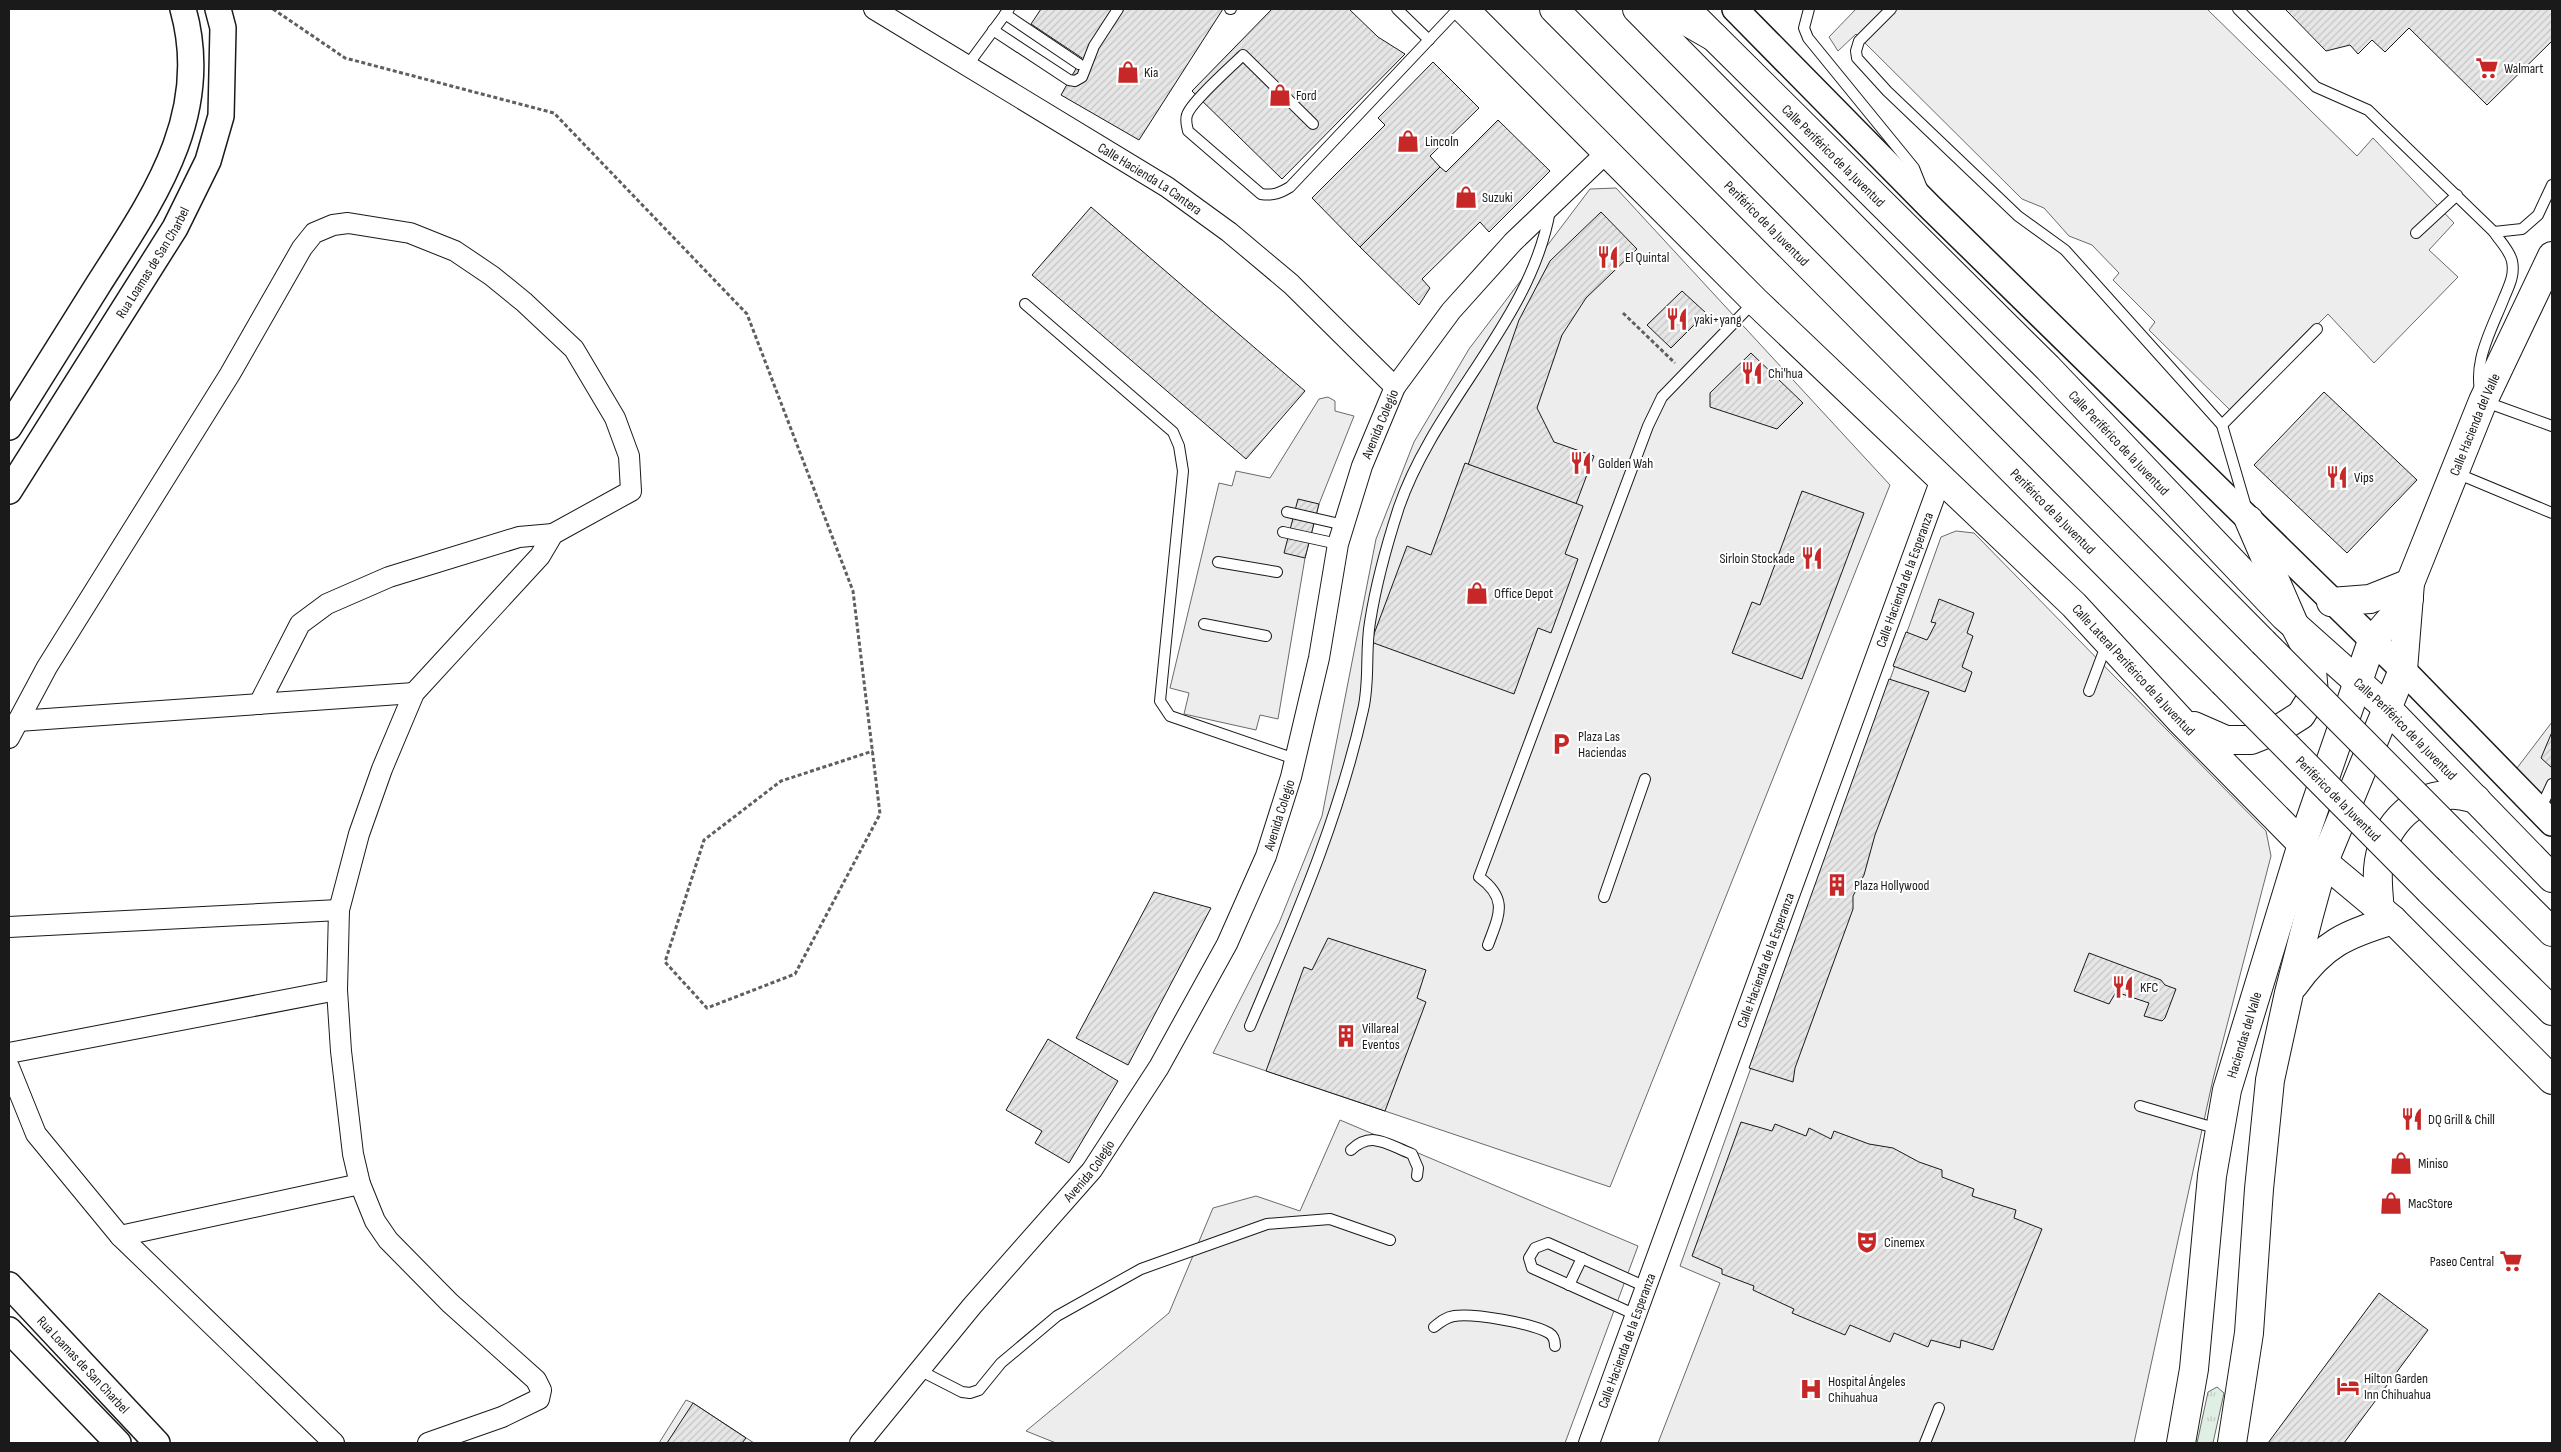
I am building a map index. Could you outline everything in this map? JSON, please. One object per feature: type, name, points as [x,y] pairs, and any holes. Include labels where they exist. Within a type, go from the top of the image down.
[{"type":"main road","points":[[1464,9],[1755,301],[1941,479]]},
{"type":"main road","name":"Periférico de la Juventud","points":[[1554,9],[2429,890],[2552,1011]]},
{"type":"main road","points":[[1637,9],[2552,932]]},
{"type":"main road","points":[[1665,9],[1714,37]]},
{"type":"main road","name":"Calle Periférico de la Juventud","points":[[1686,9],[2048,368],[2294,624],[2388,708],[2552,878]]},
{"type":"main road","name":"Calle Hacienda del Valle","points":[[2403,670],[2409,591],[2453,472],[2483,401],[2552,256]]},
{"type":"main road","name":"Calle Lateral Periférico de la Juventud","points":[[1941,479],[2074,605],[2181,721],[2323,864]]},
{"type":"main road","points":[[2181,721],[2226,740],[2251,740],[2279,729],[2300,715],[2314,694],[2315,677],[2311,658],[2294,624],[2250,520]]},
{"type":"main road","points":[[2331,602],[2370,599],[2409,591]]},
{"type":"main road","name":"Calle Hacienda del Valle","points":[[2372,641],[2409,591]]},
{"type":"main road","name":"Haciendas del Valle","points":[[2181,1443],[2194,1369],[2212,1176],[2227,1090],[2302,844],[2372,641]]},
{"type":"main road","points":[[2232,1443],[2248,1333],[2259,1189],[2270,1080],[2289,992],[2323,864],[2403,670]]},
{"type":"main road","points":[[2386,916],[2378,868],[2386,839],[2398,817],[2416,804],[2431,797],[2451,795],[2476,799]]},
{"type":"main road","points":[[2323,864],[2386,916],[2552,1080]]},
{"type":"main road","points":[[2289,992],[2306,969],[2325,951],[2354,932],[2386,916]]},
{"type":"main road","points":[[2271,945],[2299,952]]},
{"type":"street","points":[[9,427],[145,211],[168,168],[181,130],[190,87],[191,56],[183,9]]},
{"type":"street","name":"Rua Loamas de San Charbel","points":[[9,491],[175,228],[208,161],[221,116],[223,28],[218,9]]},
{"type":"street","name":"Calle Hacienda La Cantera","points":[[874,9],[1167,187],[1229,232],[1291,284],[1395,388]]},
{"type":"street","points":[[1735,9],[1930,207],[2250,520],[2331,602],[2403,670],[2546,817]]},
{"type":"street","points":[[1748,72],[1774,48]]},
{"type":"street","name":"Avenida Colegio","points":[[860,1443],[972,1306],[1092,1170],[1159,1067],[1227,944],[1266,856],[1295,759],[1319,658],[1341,535],[1362,466],[1395,388],[1451,311],[1513,242],[1606,153]]},
{"type":"street","points":[[9,738],[47,667],[230,374],[302,248],[314,233],[333,224],[348,223],[410,233],[455,251],[492,276],[524,302],[574,349],[615,418],[629,456],[631,491],[553,534],[520,536],[398,574],[326,604],[300,624],[259,704]]},
{"type":"street","name":"Calle Hacienda de la Esperanza","points":[[1589,1443],[1941,479]]},
{"type":"street","points":[[428,1443],[502,1417],[539,1399],[541,1390],[536,1380],[450,1303],[388,1240],[375,1221],[360,1184],[344,1079],[337,990],[339,910],[359,834],[382,770],[414,693],[540,556],[553,534]]},
{"type":"street","points":[[18,721],[414,693]]},
{"type":"street","points":[[9,927],[339,910]]},
{"type":"street","points":[[9,1053],[337,990]]},
{"type":"street","points":[[9,1067],[36,1134],[120,1236],[334,1443]]},
{"type":"street","points":[[120,1236],[360,1184]]},
{"type":"street","name":"Rua Loamas de San Charbel","points":[[9,1285],[158,1443]]},
{"type":"street","points":[[9,1330],[118,1443]]},
{"type":"lane","points":[[993,30],[1069,80],[1075,81],[1082,78],[1094,46],[1118,9]]},
{"type":"lane","points":[[1397,9],[1428,40]]},
{"type":"lane","points":[[1313,124],[1243,55],[1187,113],[1186,122],[1188,131],[1261,194],[1270,196],[1281,192],[1290,187],[1458,9]]},
{"type":"lane","points":[[1809,9],[1804,28],[1808,38],[1914,168],[1930,207]]},
{"type":"lane","points":[[1891,9],[1859,41],[1856,51],[1857,58],[1887,91],[2018,216],[2065,250],[2222,425],[2250,520]]},
{"type":"lane","points":[[2238,9],[2316,87],[2368,110],[2494,232],[2512,259],[2512,279],[2480,360],[2478,388],[2483,401],[2552,426]]},
{"type":"lane","points":[[968,66],[1007,12],[1079,64]]},
{"type":"lane","points":[[2494,232],[2522,229],[2538,214],[2552,185]]},
{"type":"lane","points":[[2416,233],[2456,195]]},
{"type":"lane","points":[[1250,1026],[1314,876],[1349,770],[1367,685],[1370,624],[1384,560],[1399,507],[1414,470],[1440,421],[1486,352],[1537,261],[1547,230],[1551,206]]},
{"type":"lane","points":[[1488,945],[1499,908],[1493,888],[1479,877],[1648,426],[1662,397],[1755,301]]},
{"type":"lane","points":[[1025,304],[1173,432],[1179,446],[1183,471],[1160,701],[1165,710],[1170,716],[1295,759]]},
{"type":"lane","points":[[2222,425],[2317,329]]},
{"type":"lane","points":[[2453,472],[2552,513]]},
{"type":"lane","points":[[1286,512],[1341,535]]},
{"type":"lane","points":[[1283,532],[1341,535]]},
{"type":"lane","points":[[1218,562],[1277,572]]},
{"type":"lane","points":[[1204,624],[1266,636]]},
{"type":"lane","points":[[2089,691],[2108,641]]},
{"type":"lane","points":[[1604,897],[1645,779]]},
{"type":"lane","points":[[2546,817],[2552,784]]},
{"type":"lane","points":[[2140,1106],[2219,1130]]},
{"type":"lane","points":[[1351,1150],[1360,1142],[1371,1138],[1412,1154],[1418,1168],[1417,1176]]},
{"type":"lane","points":[[919,1370],[962,1392],[970,1393],[979,1390],[1001,1363],[1057,1316],[1141,1269],[1267,1224],[1330,1219],[1390,1240]]},
{"type":"lane","points":[[1636,1315],[1532,1268],[1529,1258],[1535,1248],[1548,1244],[1646,1286]]},
{"type":"lane","points":[[1569,1285],[1582,1258]]},
{"type":"lane","points":[[1434,1328],[1440,1322],[1456,1316],[1506,1320],[1549,1333],[1553,1336],[1555,1346]]},
{"type":"lane","points":[[1925,1443],[1940,1408]]},
{"type":"path","points":[[273,9],[345,58],[554,114],[747,314],[853,591],[873,751],[880,814],[795,974],[707,1008],[665,962],[704,840],[782,781],[873,751]]},
{"type":"path","points":[[1623,313],[1685,373]]},
{"type":"green space","points":[[2217,1387],[2224,1393],[2213,1443],[2197,1443],[2208,1392]]},
{"type":"shaded area","points":[[1856,9],[2207,9],[2357,156],[2373,138],[2454,223],[2429,250],[2458,277],[2374,363],[2328,314],[2231,411],[2149,330],[2155,322],[2113,280],[2119,273],[2092,245],[2069,236],[2044,208],[2022,199],[1856,34],[1838,51],[1829,37]]},
{"type":"shaded area","name":"Plaza Las Haciendas","points":[[1616,188],[1890,485],[1610,1187],[1213,1053],[1279,923],[1322,816],[1376,539],[1414,442],[1469,349],[1590,189]]},
{"type":"shaded area","points":[[1328,397],[1335,401],[1335,411],[1354,416],[1319,504],[1305,558],[1278,719],[1260,715],[1256,730],[1184,714],[1189,693],[1170,688],[1219,483],[1232,486],[1236,471],[1270,478],[1319,399]]},
{"type":"shaded area","points":[[1956,531],[1974,533],[2266,831],[2271,856],[2213,1079],[2134,1443],[1658,1443],[1720,1283],[1680,1266],[1941,537]]},
{"type":"shaded area","points":[[2552,722],[2552,814],[2511,776]]},
{"type":"shaded area","points":[[1340,1120],[1638,1246],[1565,1443],[1056,1443],[1026,1431],[1169,1313],[1213,1208],[1256,1196],[1300,1211]]},
{"type":"shaded area","points":[[686,1400],[693,1403],[754,1443],[659,1443]]},
{"type":"building","name":"Kia","points":[[1041,9],[1223,9],[1139,140],[1061,95],[1082,58],[1031,24]]},
{"type":"building","name":"Ford","points":[[1272,9],[1349,9],[1378,37],[1405,54],[1282,179],[1192,91]]},
{"type":"building","name":"Walmart","points":[[2285,9],[2552,9],[2552,41],[2487,105],[2409,28],[2385,52],[2372,40],[2358,54],[2350,45],[2326,51]]},
{"type":"building","name":"Lincoln","points":[[1433,62],[1479,108],[1430,156],[1440,167],[1360,247],[1312,198],[1385,125],[1378,118]]},
{"type":"building","name":"Suzuki","points":[[1498,120],[1550,171],[1489,232],[1480,222],[1422,279],[1430,288],[1419,305],[1360,247],[1440,167],[1446,172]]},
{"type":"building","points":[[1091,207],[1305,391],[1246,459],[1032,275]]},
{"type":"building","points":[[1601,212],[1637,249],[1586,298],[1562,335],[1537,408],[1554,442],[1594,456],[1576,504],[1468,465],[1519,320],[1550,261]]},
{"type":"building","name":"yaki+yang","points":[[1682,291],[1706,313],[1671,348],[1647,325]]},
{"type":"building","name":"Chi'hua","points":[[1751,353],[1803,403],[1777,429],[1710,407],[1710,393]]},
{"type":"building","points":[[2324,392],[2417,480],[2347,553],[2254,465]]},
{"type":"building","name":"Office Depot","points":[[1465,463],[1583,506],[1565,554],[1578,559],[1551,633],[1538,628],[1514,694],[1371,642],[1407,546],[1431,555]]},
{"type":"building","name":"Sirloin Stockade","points":[[1802,491],[1864,513],[1802,679],[1732,653],[1752,602],[1760,605]]},
{"type":"building","points":[[1298,499],[1319,504],[1305,558],[1284,553]]},
{"type":"building","points":[[1939,599],[1974,613],[1967,633],[1973,636],[1962,667],[1972,672],[1965,692],[1893,666],[1906,632],[1927,640],[1936,623],[1931,622]]},
{"type":"building","name":"Plaza Hollywood","points":[[1889,679],[1929,692],[1875,835],[1864,875],[1853,896],[1853,909],[1795,1068],[1793,1082],[1749,1068]]},
{"type":"building","points":[[2552,732],[2552,768],[2541,758]]},
{"type":"building","points":[[1154,892],[1211,908],[1128,1065],[1076,1038]]},
{"type":"building","name":"Villareal Eventos","points":[[1328,938],[1426,970],[1417,998],[1426,1002],[1385,1111],[1266,1071],[1304,967],[1312,970]]},
{"type":"building","name":"KFC","points":[[2089,953],[2161,980],[2165,985],[2176,989],[2165,1018],[2162,1021],[2144,1016],[2149,1003],[2116,992],[2109,1004],[2074,991]]},
{"type":"building","points":[[1048,1039],[1118,1081],[1069,1163],[1035,1143],[1042,1131],[1006,1110]]},
{"type":"building","name":"Cinemex","points":[[1741,1122],[1772,1131],[1775,1124],[1806,1136],[1809,1128],[1831,1139],[1834,1131],[1869,1144],[1893,1148],[1919,1162],[1942,1170],[1942,1177],[1974,1189],[1972,1196],[2016,1210],[2014,1218],[2042,1229],[1993,1350],[1961,1340],[1960,1348],[1931,1340],[1928,1347],[1894,1333],[1890,1342],[1850,1325],[1845,1335],[1792,1313],[1794,1309],[1753,1290],[1754,1286],[1722,1274],[1722,1269],[1692,1256]]},
{"type":"building","name":"Hilton Garden Inn Chihuahua","points":[[2379,1293],[2428,1330],[2344,1443],[2268,1443]]},
{"type":"building","points":[[693,1403],[746,1438],[742,1443],[667,1443]]},
{"type":"place","name":"Walmart","points":[[2487,68]]},
{"type":"place","name":"Kia","points":[[1128,72]]},
{"type":"place","name":"Ford","points":[[1280,95]]},
{"type":"place","name":"Lincoln","points":[[1408,141]]},
{"type":"place","name":"Suzuki","points":[[1466,197]]},
{"type":"place","name":"El Quintal","points":[[1608,257]]},
{"type":"place","name":"yaki+yang","points":[[1677,319]]},
{"type":"place","name":"Chi'hua","points":[[1752,373]]},
{"type":"place","name":"Golden Wah","points":[[1581,463]]},
{"type":"place","name":"Vips","points":[[2337,477]]},
{"type":"place","name":"Sirloin Stockade","points":[[1812,558]]},
{"type":"place","name":"Office Depot","points":[[1477,593]]},
{"type":"place","name":"Plaza Las Haciendas","points":[[1561,744]]},
{"type":"place","name":"Plaza Hollywood","points":[[1837,885]]},
{"type":"place","name":"KFC","points":[[2123,987]]},
{"type":"place","name":"Villareal Eventos","points":[[1346,1036]]},
{"type":"place","name":"DQ Grill & Chill","points":[[2412,1119]]},
{"type":"place","name":"Miniso","points":[[2401,1163]]},
{"type":"place","name":"MacStore","points":[[2391,1203]]},
{"type":"place","name":"Cinemex","points":[[1867,1242]]},
{"type":"place","name":"Paseo Central","points":[[2511,1261]]},
{"type":"place","name":"Hilton Garden Inn Chihuahua","points":[[2348,1386]]},
{"type":"place","name":"Hospital Ángeles Chihuahua","points":[[1811,1389]]}]
